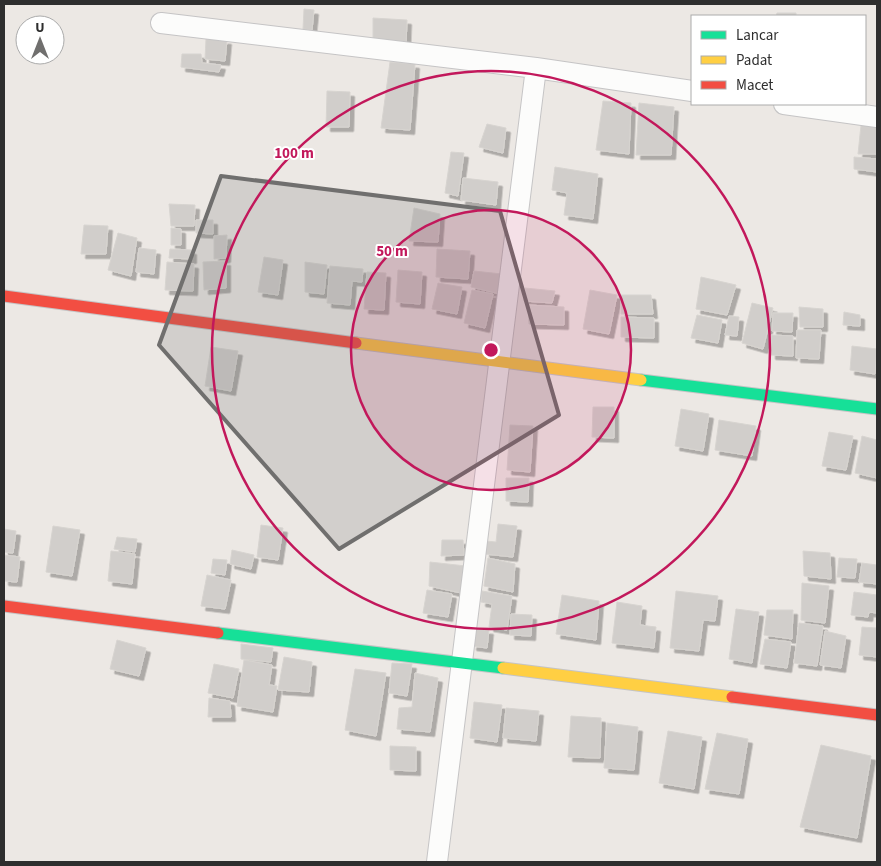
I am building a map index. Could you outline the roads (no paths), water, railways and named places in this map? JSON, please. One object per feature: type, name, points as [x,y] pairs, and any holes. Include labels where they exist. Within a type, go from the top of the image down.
[{"type":"street","points":[[161,23],[536,68],[691,91]]},
{"type":"street","points":[[437,862],[536,68]]},
{"type":"street","points":[[791,105],[877,117]]},
{"type":"street","points":[[4,296],[500,362],[877,409]]},
{"type":"street","points":[[4,606],[877,715]]}]
